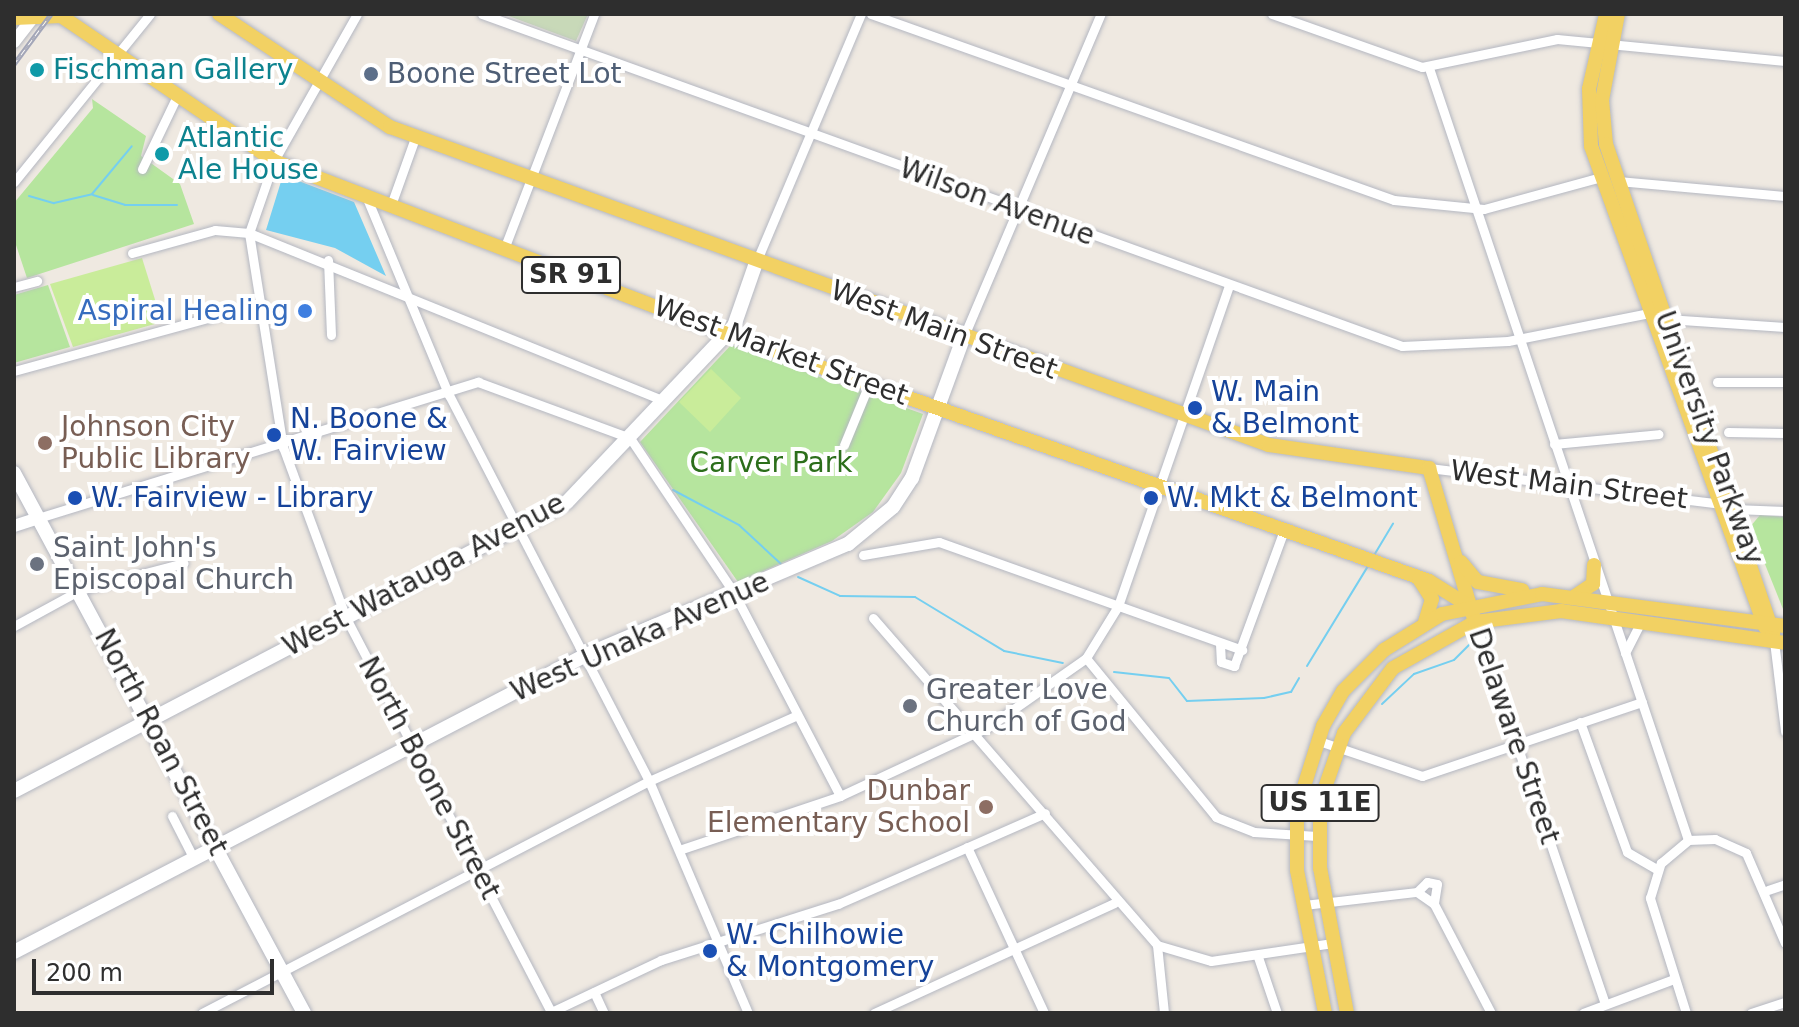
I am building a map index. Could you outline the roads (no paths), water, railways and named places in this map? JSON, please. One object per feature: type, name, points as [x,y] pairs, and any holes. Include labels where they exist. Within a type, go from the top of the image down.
[{"type":"main road","name":"West Main Street","points":[[219,14],[358,112],[416,135],[1185,416],[1290,450],[1429,468]]},
{"type":"main road","name":"University Parkway","points":[[1606,14],[1602,115],[1617,181],[1779,642]]},
{"type":"main road","name":"University Parkway","points":[[1618,14],[1606,41],[1588,108],[1601,177],[1716,503],[1773,625]]},
{"type":"main road","name":"West Market Street","points":[[25,18],[61,16],[274,161],[727,334],[1419,578],[1444,588],[1469,606]]},
{"type":"main road","name":"West Watauga Avenue","points":[[14,791],[567,502],[727,334],[757,260]]},
{"type":"main road","name":"West Unaka Avenue","points":[[14,952],[586,655],[734,593],[870,529],[912,478],[964,336]]},
{"type":"main road","name":"Delaware Street","points":[[1429,468],[1475,622]]},
{"type":"main road","name":"North Roan Street","points":[[14,473],[152,720],[304,1013]]},
{"type":"main road","points":[[1451,545],[1478,582],[1542,594]]},
{"type":"main road","points":[[1575,596],[1593,584],[1594,565]]},
{"type":"main road","points":[[1444,588],[1457,585],[1459,573]]},
{"type":"main road","points":[[1419,578],[1432,599],[1425,622]]},
{"type":"main road","name":"US 11E","points":[[1325,1013],[1304,905],[1295,835],[1316,740],[1367,664],[1425,622],[1469,606],[1542,594],[1575,596],[1773,625]]},
{"type":"main road","name":"US 11E","points":[[1347,1013],[1317,836],[1336,748],[1393,668],[1475,622],[1561,611],[1779,642]]},
{"type":"street","points":[[14,182],[150,14]]},
{"type":"street","name":"North Boone Street","points":[[357,14],[320,86],[274,161],[249,233],[283,447],[346,618],[550,1012]]},
{"type":"street","name":"Wilson Avenue","points":[[482,14],[1018,210],[1402,346],[1519,337],[1649,313]]},
{"type":"street","points":[[504,249],[594,14]]},
{"type":"street","name":"West Watauga Avenue","points":[[757,260],[861,14]]},
{"type":"street","points":[[871,14],[1394,200],[1475,210],[1601,177]]},
{"type":"street","points":[[964,336],[1101,14]]},
{"type":"street","points":[[1272,14],[1429,68],[1557,39],[1606,41],[1785,61]]},
{"type":"street","points":[[14,42],[25,18]]},
{"type":"street","points":[[1429,68],[1594,565],[1609,601],[1608,616],[1625,653],[1688,840]]},
{"type":"street","points":[[142,169],[177,96]]},
{"type":"street","points":[[391,205],[416,135]]},
{"type":"street","points":[[1617,181],[1785,196]]},
{"type":"street","points":[[366,196],[449,395],[586,655],[682,849],[715,944],[748,1013]]},
{"type":"street","points":[[132,253],[215,230],[249,233],[403,290],[663,400]]},
{"type":"street","points":[[328,260],[331,335]]},
{"type":"street","points":[[14,287],[37,281]]},
{"type":"street","points":[[682,849],[840,796],[975,732],[1086,658],[1118,606],[1229,285]]},
{"type":"street","points":[[14,371],[262,303]]},
{"type":"street","points":[[1667,319],[1785,327]]},
{"type":"street","points":[[14,526],[283,447],[449,395],[478,382],[630,438],[734,593],[840,796]]},
{"type":"street","points":[[1717,382],[1785,382]]},
{"type":"street","points":[[844,445],[869,384]]},
{"type":"street","points":[[1728,432],[1785,433]]},
{"type":"street","points":[[1554,444],[1659,434]]},
{"type":"street","name":"West Main Street","points":[[1429,468],[1716,503]]},
{"type":"street","points":[[1734,509],[1785,511]]},
{"type":"street","points":[[1220,644],[1227,667],[1242,650],[1284,530]]},
{"type":"street","points":[[863,555],[939,542],[1242,650]]},
{"type":"street","points":[[14,626],[80,590],[184,563]]},
{"type":"street","points":[[873,618],[1045,813],[1114,903],[1157,945],[1211,961],[1258,957],[1333,943]]},
{"type":"street","points":[[1625,653],[1642,621]]},
{"type":"street","name":"Delaware Street","points":[[1475,622],[1519,743],[1605,1003]]},
{"type":"street","points":[[1779,642],[1785,731]]},
{"type":"street","points":[[1086,658],[1216,817],[1254,832],[1317,836]]},
{"type":"street","points":[[1316,740],[1408,776],[1642,702]]},
{"type":"street","points":[[202,1013],[649,781],[797,715]]},
{"type":"street","points":[[1580,722],[1627,852],[1658,870]]},
{"type":"street","points":[[550,1012],[715,944],[838,904],[1045,813]]},
{"type":"street","points":[[172,816],[193,857]]},
{"type":"street","points":[[1686,1013],[1650,898],[1658,870],[1688,840]]},
{"type":"street","points":[[1688,840],[1733,844],[1768,890],[1785,943]]},
{"type":"street","points":[[967,847],[1044,1013]]},
{"type":"street","points":[[1304,905],[1417,892],[1427,882],[1437,884],[1434,904]]},
{"type":"street","points":[[1768,890],[1785,884]]},
{"type":"street","points":[[1417,892],[1434,904],[1491,1013]]},
{"type":"street","points":[[874,1013],[894,1009],[1014,948],[1114,903]]},
{"type":"street","points":[[1157,945],[1164,1013]]},
{"type":"street","points":[[1258,957],[1277,1013]]},
{"type":"street","points":[[1583,1013],[1674,979]]},
{"type":"street","points":[[594,992],[604,1013]]},
{"type":"street","points":[[1751,1013],[1785,1002]]},
{"type":"water","points":[[283,175],[354,202],[386,276],[335,248],[266,230]]},
{"type":"waterway","points":[[29,196],[54,203],[92,194],[132,146]]},
{"type":"waterway","points":[[93,195],[125,205],[177,205]]},
{"type":"waterway","points":[[673,490],[739,525],[781,564]]},
{"type":"waterway","points":[[1373,557],[1393,524]]},
{"type":"waterway","points":[[1307,666],[1368,566]]},
{"type":"waterway","points":[[798,577],[840,596],[915,597],[1004,651],[1063,663]]},
{"type":"waterway","points":[[1382,704],[1414,674],[1454,660],[1471,643]]},
{"type":"waterway","points":[[1114,672],[1169,678],[1187,701],[1264,698],[1291,692],[1299,678]]},
{"type":"railway","points":[[14,64],[51,14]]},
{"type":"place","name":"Fischman Gallery","points":[[37,70]]},
{"type":"place","name":"Boone Street Lot","points":[[371,74]]},
{"type":"place","name":"Atlantic Ale House","points":[[162,154]]},
{"type":"place","name":"Aspiral Healing","points":[[305,311]]},
{"type":"place","name":"W. Main & Belmont","points":[[1195,408]]},
{"type":"place","name":"N. Boone & W. Fairview","points":[[274,435]]},
{"type":"place","name":"Johnson City Public Library","points":[[45,443]]},
{"type":"place","name":"W. Fairview - Library","points":[[75,498]]},
{"type":"place","name":"W. Mkt & Belmont","points":[[1151,498]]},
{"type":"place","name":"Saint John's Episcopal Church","points":[[37,564]]},
{"type":"place","name":"Greater Love Church of God","points":[[910,706]]},
{"type":"place","name":"Dunbar Elementary School","points":[[986,807]]},
{"type":"place","name":"W. Chilhowie & Montgomery","points":[[710,951]]},
{"type":"park label","name":"Carver Park","points":[[771,463]]}]
